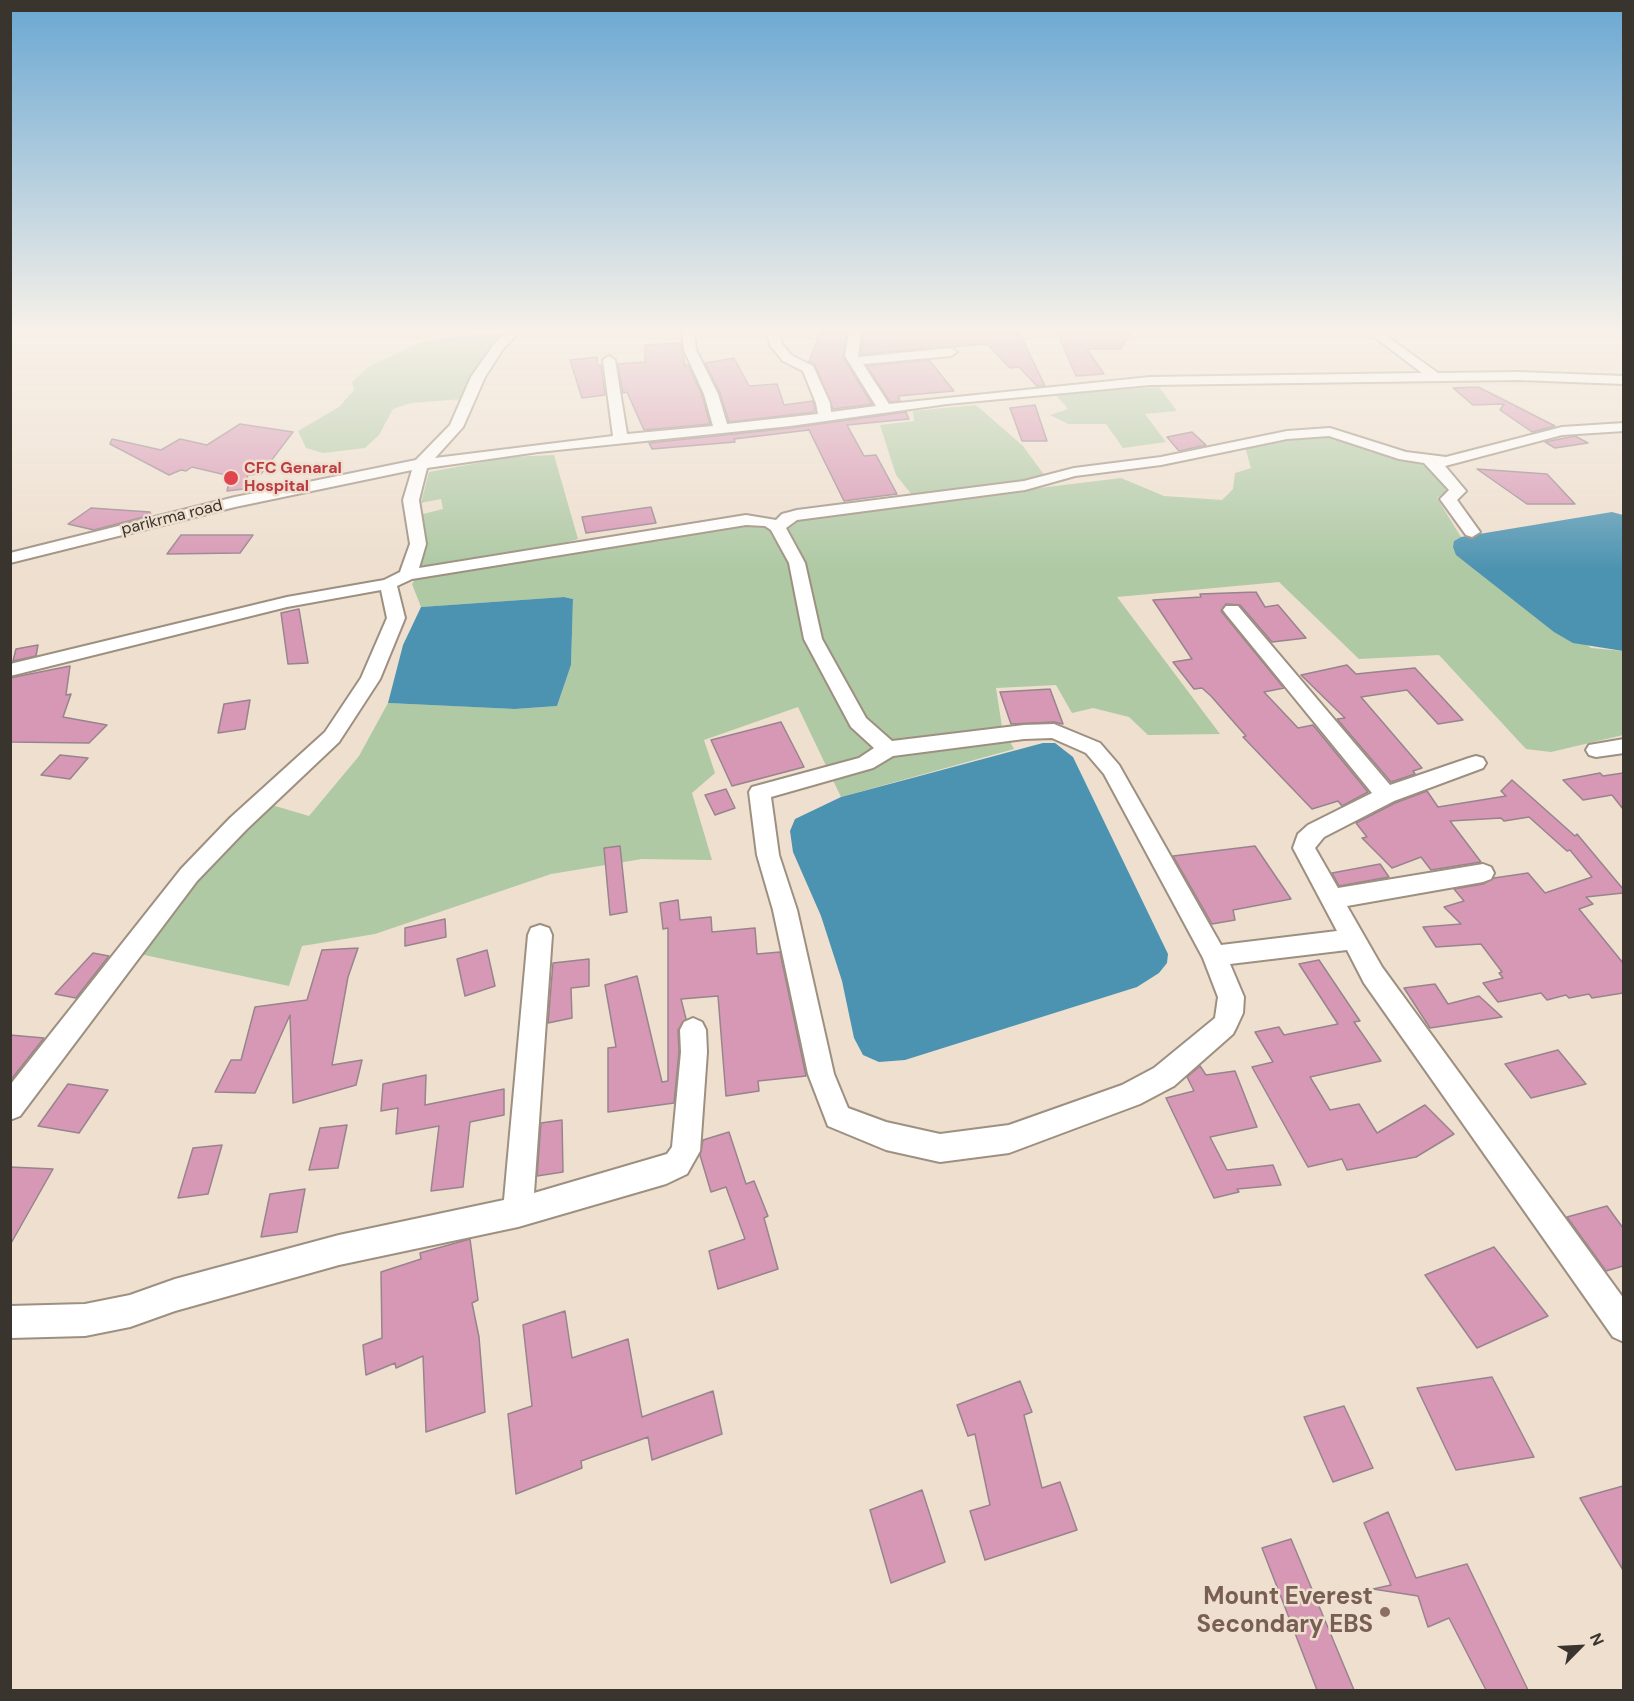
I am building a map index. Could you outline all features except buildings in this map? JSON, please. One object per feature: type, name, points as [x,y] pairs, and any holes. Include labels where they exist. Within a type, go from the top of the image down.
[{"type":"street","points":[[408,575],[418,544],[411,500],[421,464],[456,428],[463,411]]},
{"type":"street","points":[[617,411],[621,440]]},
{"type":"street","points":[[716,411],[721,429]]},
{"type":"street","points":[[824,411],[825,417]]},
{"type":"street","name":"parikrma road","points":[[10,558],[269,494],[421,464],[867,411]]},
{"type":"street","points":[[778,527],[784,520],[797,515],[1025,485],[1074,472],[1161,461],[1253,441],[1313,432],[1330,432],[1404,456],[1447,462],[1562,431],[1623,427]]},
{"type":"street","points":[[1430,461],[1458,491],[1448,499],[1472,532]]},
{"type":"street","points":[[10,670],[287,602],[388,584],[408,575],[746,520],[769,522],[778,527],[796,563],[813,639],[858,722],[888,749]]},
{"type":"street","points":[[10,1107],[189,875],[238,824],[332,737],[370,679],[396,618],[388,584]]},
{"type":"street","points":[[1232,610],[1386,795]]},
{"type":"street","points":[[1054,731],[1093,748],[1112,770],[1214,956],[1231,997],[1230,1012],[1224,1026],[1164,1077],[1130,1095],[1009,1139],[940,1148],[886,1136],[838,1117],[821,1074],[785,910],[768,855],[760,792],[866,763],[888,749],[914,748],[1009,733],[1054,731]]},
{"type":"street","points":[[1596,750],[1623,746]]},
{"type":"street","points":[[1476,763],[1386,795],[1316,831],[1306,840],[1304,848],[1373,975],[1429,1057],[1623,1326]]},
{"type":"street","points":[[1331,899],[1483,873]]},
{"type":"street","points":[[518,1212],[540,935]]},
{"type":"street","points":[[1214,956],[1353,939]]},
{"type":"street","points":[[10,1322],[85,1320],[130,1311],[175,1295],[339,1250],[518,1212],[666,1170],[677,1164],[686,1151],[693,1030]]},
{"type":"green space","points":[[332,411],[392,411],[379,435],[365,448],[323,453],[306,448],[298,431]]},
{"type":"green space","points":[[913,411],[983,411],[1023,446],[1045,476],[995,489],[957,494],[912,495],[896,475],[880,425],[914,421]]},
{"type":"green space","points":[[1061,411],[1173,411],[1145,414],[1166,442],[1123,448],[1106,424],[1068,424],[1050,415]]},
{"type":"green space","points":[[1323,436],[1346,439],[1390,457],[1423,465],[1434,474],[1447,491],[1437,498],[1461,537],[1454,541],[1591,648],[1623,651],[1623,735],[1551,752],[1526,749],[1439,655],[1359,659],[1279,582],[1117,597],[1220,734],[1148,735],[1129,717],[1093,708],[1072,713],[1056,685],[996,688],[1002,727],[1014,749],[841,797],[798,707],[704,740],[715,773],[692,793],[712,860],[642,859],[551,874],[375,934],[302,946],[289,986],[135,953],[194,880],[265,803],[309,816],[359,756],[388,703],[515,709],[557,706],[571,665],[573,599],[564,597],[421,607],[412,584],[419,574],[738,525],[1121,478],[1164,496],[1222,500],[1233,489],[1235,473],[1251,468],[1245,447]]},
{"type":"green space","points":[[554,455],[578,539],[550,547],[420,570],[423,514],[443,509],[441,499],[421,503],[429,472],[510,457]]},
{"type":"water","points":[[1612,512],[1623,515],[1623,651],[1573,643],[1554,632],[1456,555],[1453,547],[1454,541],[1461,537]]},
{"type":"water","points":[[564,597],[573,599],[571,665],[557,706],[515,709],[388,703],[403,645],[421,607]]},
{"type":"water","points":[[1043,743],[1055,743],[1073,757],[1168,954],[1167,963],[1159,973],[1137,987],[905,1060],[879,1062],[863,1055],[854,1038],[842,981],[821,916],[793,852],[790,831],[795,819],[841,797]]},
{"type":"place","name":"CFC Genaral Hospital","points":[[231,478]]},
{"type":"place","name":"Mount Everest Secondary EBS","points":[[1385,1612]]}]
